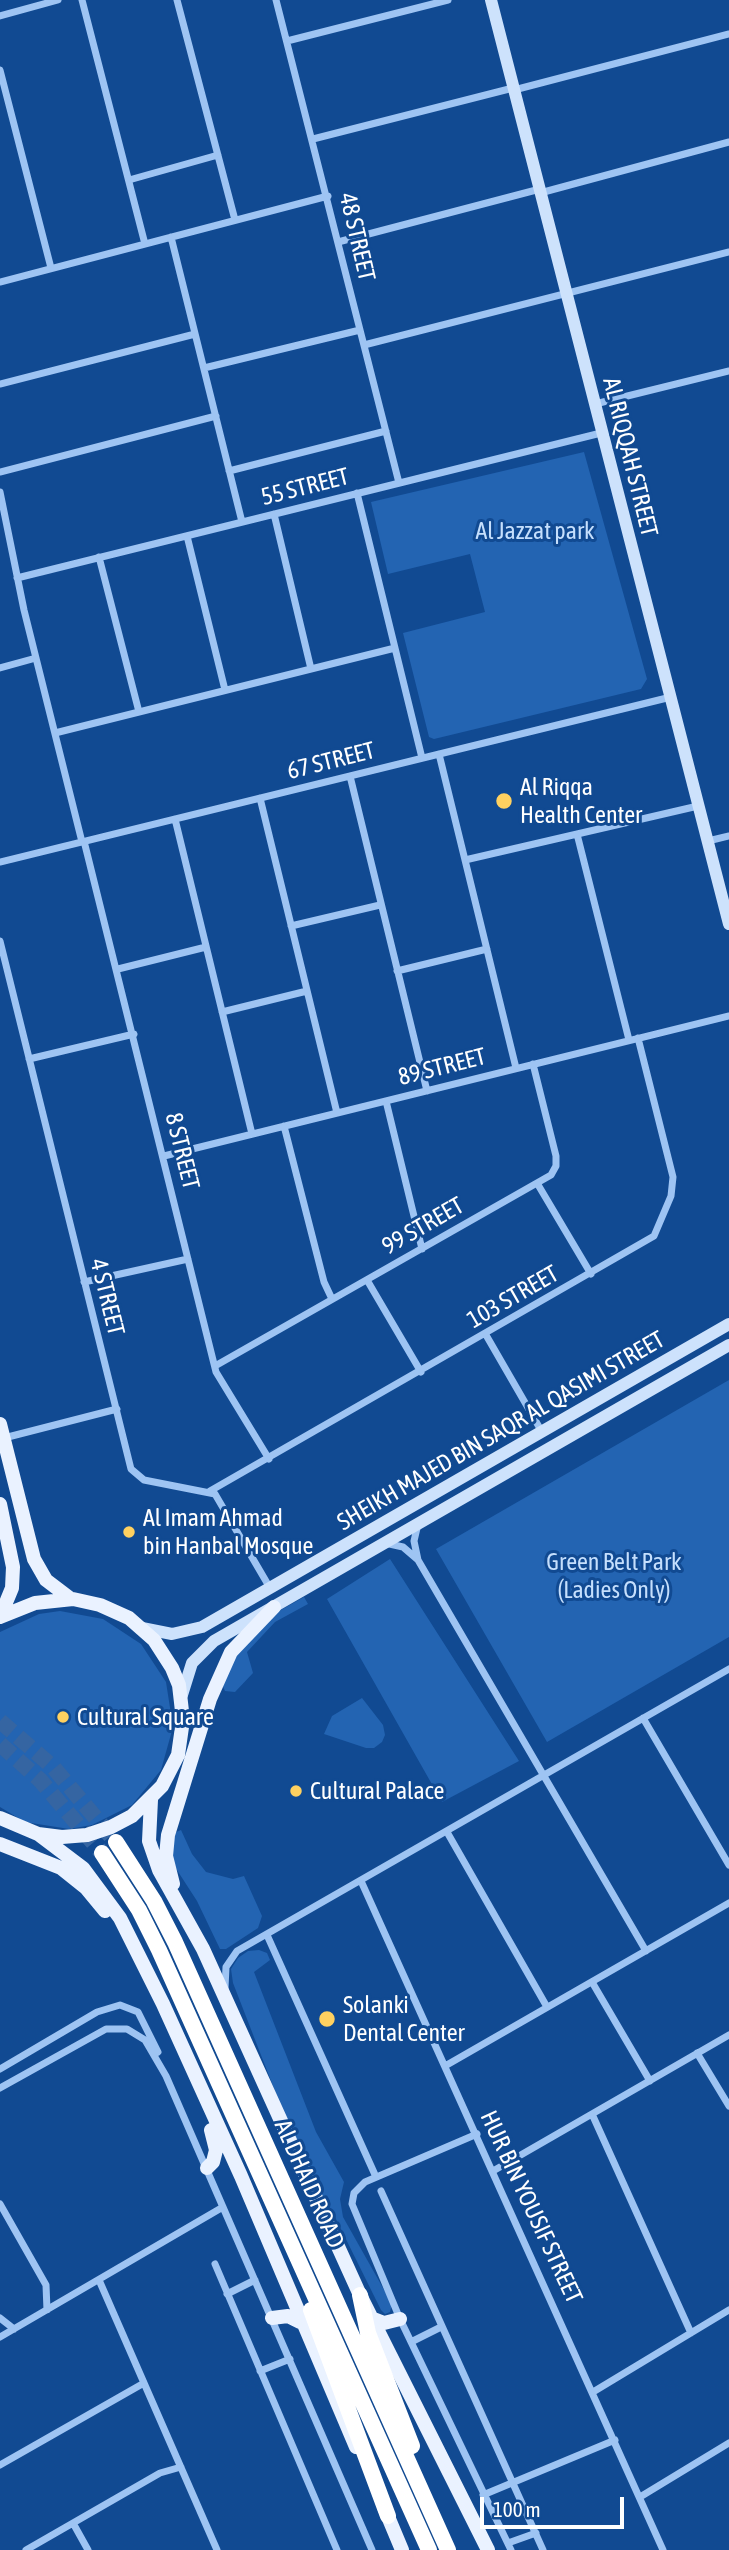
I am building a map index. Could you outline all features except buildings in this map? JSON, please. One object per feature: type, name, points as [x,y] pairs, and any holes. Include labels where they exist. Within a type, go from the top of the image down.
[{"type":"highway","name":"AL DHAID ROAD","points":[[116,1842],[148,1891],[175,1942],[448,2550]]},
{"type":"highway","name":"AL DHAID ROAD","points":[[102,1853],[149,1929],[429,2550]]},
{"type":"highway","points":[[284,2228],[296,2273],[365,2447],[388,2516]]},
{"type":"highway","points":[[360,2295],[369,2333],[426,2482],[434,2518]]},
{"type":"main road","name":"AL RIQQAH STREET","points":[[491,0],[729,924]]},
{"type":"main road","name":"SHEIKH MAJED BIN SAQR AL QASIMI STREET","points":[[142,1628],[172,1634],[193,1631],[729,1324]]},
{"type":"main road","name":"SHEIKH MAJED BIN SAQR AL QASIMI STREET","points":[[182,1703],[184,1682],[199,1655],[214,1641],[729,1345]]},
{"type":"main road","points":[[2,1431],[37,1567],[52,1586],[73,1599],[115,1611],[142,1628],[172,1668],[182,1703],[183,1729],[178,1755],[162,1786],[151,1800],[132,1816],[111,1828],[75,1836],[38,1834]]},
{"type":"main road","points":[[508,1473],[504,1470],[504,1462],[535,1441],[542,1432]]},
{"type":"main road","points":[[0,1504],[13,1567],[12,1588],[0,1617]]},
{"type":"main road","points":[[0,1617],[35,1603],[73,1599]]},
{"type":"main road","points":[[178,1903],[166,1846],[210,1699],[231,1652],[274,1606]]},
{"type":"main road","points":[[151,1800],[148,1826],[153,1856],[225,2001],[371,2318],[488,2550]]},
{"type":"main road","points":[[0,1818],[38,1834],[69,1856],[97,1884],[120,1918],[241,2176],[300,2322],[402,2550]]},
{"type":"main road","points":[[0,1844],[46,1860],[74,1877],[97,1900],[124,1940],[141,1958]]},
{"type":"main road","points":[[207,2168],[213,2162],[216,2150],[210,2129],[210,2111]]},
{"type":"main road","points":[[272,2318],[288,2316],[300,2322]]},
{"type":"main road","points":[[371,2318],[384,2323],[400,2319]]},
{"type":"street","points":[[0,16],[58,0]]},
{"type":"street","points":[[82,0],[145,244]]},
{"type":"street","points":[[177,0],[235,220]]},
{"type":"street","name":"48 STREET","points":[[276,0],[399,483]]},
{"type":"street","points":[[287,41],[448,0]]},
{"type":"street","points":[[313,139],[729,34]]},
{"type":"street","points":[[0,69],[51,268]]},
{"type":"street","points":[[338,242],[729,142]]},
{"type":"street","points":[[129,180],[218,155]]},
{"type":"street","points":[[0,282],[328,196]]},
{"type":"street","points":[[171,237],[242,522]]},
{"type":"street","points":[[364,345],[729,252]]},
{"type":"street","points":[[204,369],[360,330]]},
{"type":"street","points":[[0,384],[195,334]]},
{"type":"street","points":[[594,404],[729,370]]},
{"type":"street","points":[[0,472],[216,416]]},
{"type":"street","points":[[229,471],[386,431]]},
{"type":"street","name":"55 STREET","points":[[18,578],[601,433]]},
{"type":"street","name":"8 STREET","points":[[0,492],[36,658],[118,969],[215,1366],[225,1391],[269,1459]]},
{"type":"street","points":[[357,494],[422,758]]},
{"type":"street","points":[[274,514],[311,669]]},
{"type":"street","points":[[187,536],[225,690]]},
{"type":"street","points":[[99,557],[139,712]]},
{"type":"street","points":[[55,733],[395,648]]},
{"type":"street","points":[[0,668],[36,658]]},
{"type":"street","name":"67 STREET","points":[[0,862],[671,697]]},
{"type":"street","points":[[439,754],[516,1068]]},
{"type":"street","points":[[350,776],[426,1091]]},
{"type":"street","points":[[260,798],[337,1113]]},
{"type":"street","points":[[465,860],[698,806]]},
{"type":"street","points":[[175,819],[252,1134]]},
{"type":"street","points":[[577,834],[629,1040]]},
{"type":"street","points":[[708,841],[729,836]]},
{"type":"street","points":[[291,926],[380,905]]},
{"type":"street","name":"4 STREET","points":[[0,941],[131,1469],[136,1476],[210,1491]]},
{"type":"street","points":[[118,969],[206,947]]},
{"type":"street","points":[[397,971],[487,949]]},
{"type":"street","points":[[222,1012],[307,991]]},
{"type":"street","name":"89 STREET","points":[[164,1156],[729,1016]]},
{"type":"street","points":[[29,1059],[134,1034]]},
{"type":"street","name":"103 STREET","points":[[210,1491],[486,1335],[654,1236],[663,1221],[673,1190],[672,1171],[638,1038]]},
{"type":"street","name":"99 STREET","points":[[215,1366],[551,1174],[556,1161],[533,1064]]},
{"type":"street","points":[[386,1101],[422,1249]]},
{"type":"street","points":[[284,1126],[324,1282],[332,1299]]},
{"type":"street","points":[[537,1183],[591,1274]]},
{"type":"street","points":[[84,1282],[188,1259]]},
{"type":"street","points":[[367,1280],[421,1372]]},
{"type":"street","points":[[486,1335],[542,1432]]},
{"type":"street","points":[[2,1431],[117,1409]]},
{"type":"street","points":[[210,1491],[219,1497],[270,1588]]},
{"type":"street","points":[[419,1522],[414,1541],[418,1560],[646,1951]]},
{"type":"street","points":[[384,1542],[403,1548],[418,1560]]},
{"type":"street","points":[[225,2001],[225,1972],[230,1958],[729,1669]]},
{"type":"street","points":[[643,1718],[729,1865]]},
{"type":"street","points":[[447,1832],[547,2007]]},
{"type":"street","name":"HUR BIN YOUSIF STREET","points":[[360,1881],[477,2134],[663,2550]]},
{"type":"street","points":[[445,2066],[729,1903]]},
{"type":"street","points":[[267,1935],[376,2178]]},
{"type":"street","points":[[592,1982],[649,2081]]},
{"type":"street","points":[[0,2069],[97,2012],[120,2005],[138,2012],[372,2550]]},
{"type":"street","points":[[0,2088],[97,2033],[117,2027],[127,2029],[145,2040],[166,2076]]},
{"type":"street","points":[[493,2171],[729,2035]]},
{"type":"street","points":[[698,2053],[729,2105]]},
{"type":"street","points":[[592,2114],[691,2333]]},
{"type":"street","points":[[477,2134],[376,2178],[357,2189],[352,2204],[400,2319],[509,2546],[536,2533]]},
{"type":"street","points":[[381,2191],[543,2550]]},
{"type":"street","points":[[0,2204],[46,2285],[47,2311]]},
{"type":"street","points":[[0,2337],[223,2207]]},
{"type":"street","points":[[215,2264],[337,2550]]},
{"type":"street","points":[[99,2280],[217,2550]]},
{"type":"street","points":[[227,2294],[256,2280]]},
{"type":"street","points":[[593,2392],[729,2310]]},
{"type":"street","points":[[0,2318],[14,2329]]},
{"type":"street","points":[[411,2342],[441,2327]]},
{"type":"street","points":[[260,2371],[290,2359]]},
{"type":"street","points":[[0,2465],[144,2383]]},
{"type":"street","points":[[483,2495],[614,2440]]},
{"type":"street","points":[[640,2497],[729,2443]]},
{"type":"street","points":[[26,2550],[160,2473],[181,2467]]},
{"type":"street","points":[[73,2523],[88,2550]]},
{"type":"green space","name":"Al Jazzat park","points":[[584,452],[647,679],[641,689],[434,739],[429,737],[403,633],[485,612],[470,554],[388,574],[371,502]]},
{"type":"green space","name":"Green Belt Park (Ladies Only)","points":[[729,1380],[729,1637],[547,1742],[436,1549]]},
{"type":"green space","points":[[390,1559],[519,1761],[442,1802],[327,1599]]},
{"type":"green space","points":[[304,1597],[308,1604],[275,1622],[247,1652],[253,1673],[235,1692],[225,1691],[221,1682],[239,1649],[272,1615]]},
{"type":"green space","points":[[60,1611],[103,1619],[141,1644],[166,1682],[173,1727],[161,1770],[132,1805],[92,1825],[69,1829],[25,1822],[0,1807],[0,1632],[39,1614]]},
{"type":"green space","points":[[362,1698],[383,1725],[385,1735],[382,1742],[374,1748],[366,1748],[324,1734],[332,1716]]},
{"type":"green space","points":[[181,1830],[192,1854],[206,1872],[233,1879],[244,1876],[262,1916],[258,1928],[226,1949],[220,1949],[197,1901],[175,1867],[172,1856],[174,1833]]},
{"type":"green space","points":[[259,1950],[267,1953],[270,1960],[254,1972],[316,2132],[344,2182],[340,2199],[343,2217],[392,2304],[390,2312],[385,2314],[301,2158],[233,1983],[231,1969],[238,1958],[248,1951]]},
{"type":"tunnel","points":[[0,1721],[54,1768],[114,1840]]},
{"type":"tunnel","points":[[0,1744],[40,1780],[102,1853]]},
{"type":"place","name":"Al Riqqa Health Center","points":[[504,801]]},
{"type":"place","name":"Al Imam Ahmad bin Hanbal Mosque","points":[[129,1532]]},
{"type":"place","name":"Cultural Square","points":[[63,1717]]},
{"type":"place","name":"Cultural Palace","points":[[296,1791]]},
{"type":"place","name":"Solanki Dental Center","points":[[327,2019]]}]
